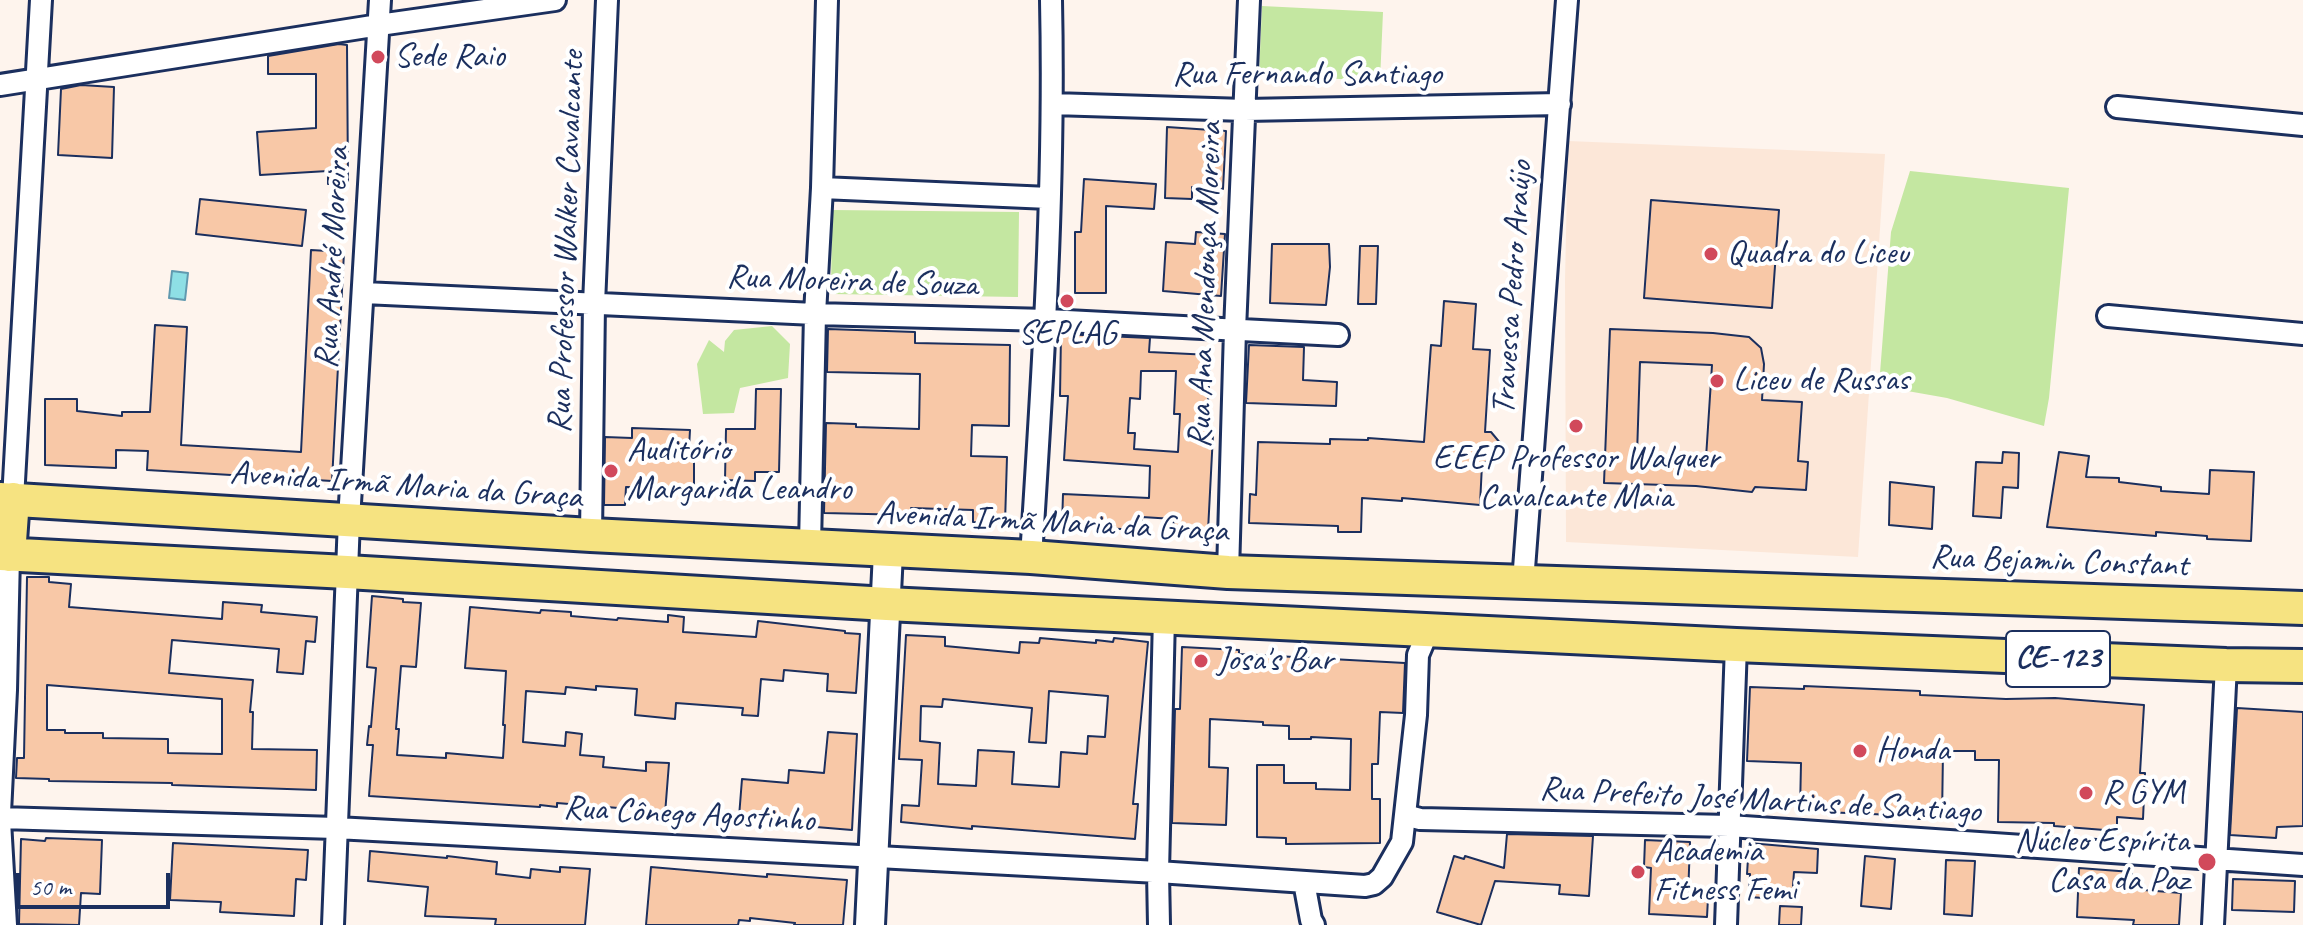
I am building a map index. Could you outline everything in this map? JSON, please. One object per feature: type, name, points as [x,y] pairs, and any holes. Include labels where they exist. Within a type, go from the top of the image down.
[{"type":"main road","name":"Avenida Irmã Maria da Graça","points":[[7,499],[888,552],[1031,557],[1228,572],[1813,592]]},
{"type":"main road","points":[[7,499],[5,554],[887,604],[1736,645]]},
{"type":"main road","name":"Rua Bejamin Constant","points":[[1813,592],[2303,608]]},
{"type":"main road","name":"CE-123","points":[[1736,645],[2303,666]]},
{"type":"street","points":[[7,499],[41,0]]},
{"type":"street","name":"Rua André Moreira","points":[[347,572],[380,0]]},
{"type":"street","points":[[0,85],[555,0]]},
{"type":"street","name":"Rua Professor Walker Cavalcante","points":[[591,535],[594,304],[607,0]]},
{"type":"street","points":[[810,545],[827,0]]},
{"type":"street","points":[[1031,557],[1047,320],[1053,104],[1051,0]]},
{"type":"street","name":"Rua Ana Mendonça Moreira","points":[[1228,572],[1249,0]]},
{"type":"street","name":"Travessa Pedro Araújo","points":[[1523,582],[1567,0]]},
{"type":"street","name":"Rua Fernando Santiago","points":[[1053,104],[1245,110],[1560,104]]},
{"type":"street","points":[[2117,107],[2303,125]]},
{"type":"street","points":[[822,188],[1049,198]]},
{"type":"street","name":"Rua Moreira de Souza","points":[[364,293],[815,314],[1047,320],[1338,335]]},
{"type":"street","points":[[2108,316],[2303,334]]},
{"type":"street","points":[[870,925],[888,552]]},
{"type":"street","points":[[5,554],[0,817],[6,925]]},
{"type":"street","points":[[333,925],[347,572]]},
{"type":"street","points":[[1159,925],[1164,616]]},
{"type":"street","points":[[1405,815],[1416,715],[1418,655],[1429,629]]},
{"type":"street","points":[[1726,925],[1736,645]]},
{"type":"street","points":[[2213,925],[2226,665]]},
{"type":"street","name":"Rua Cônego Agostinho","points":[[0,817],[336,828],[1158,872],[1354,886],[1374,884],[1388,869],[1402,842],[1405,815]]},
{"type":"street","name":"Rua Prefeito José Martins de Santiago","points":[[1405,815],[1420,819],[1729,826],[2303,865]]},
{"type":"street","points":[[1304,882],[1314,925]]},
{"type":"shaded area","name":"Liceu de Russas","points":[[1568,141],[1885,154],[1858,557],[1566,542]]},
{"type":"green space","points":[[1262,6],[1383,12],[1380,81],[1259,75]]},
{"type":"green space","points":[[1910,171],[2069,188],[2044,426],[1947,398],[1879,386],[1891,232]]},
{"type":"green space","points":[[832,210],[1019,212],[1018,297],[831,294]]},
{"type":"green space","points":[[772,326],[790,344],[788,378],[740,388],[734,413],[703,414],[697,364],[709,340],[724,352],[725,341],[734,330]]},
{"type":"water","points":[[172,271],[188,273],[185,300],[169,298]]},
{"type":"building","points":[[347,45],[348,184],[328,184],[328,171],[260,175],[257,132],[316,128],[316,74],[268,74],[268,56]]},
{"type":"building","points":[[81,85],[114,87],[112,158],[58,155],[61,89]]},
{"type":"building","points":[[1167,127],[1226,131],[1223,189],[1192,187],[1192,199],[1165,198]]},
{"type":"building","points":[[1084,179],[1156,184],[1154,209],[1106,206],[1106,293],[1075,293],[1075,232],[1081,232]]},
{"type":"building","points":[[200,199],[306,210],[302,246],[196,234]]},
{"type":"building","name":"Quadra do Liceu","points":[[1651,200],[1779,210],[1772,308],[1644,298]]},
{"type":"building","points":[[1196,232],[1225,234],[1221,296],[1163,291],[1166,242],[1195,244]]},
{"type":"building","points":[[1272,244],[1329,244],[1326,305],[1270,303]]},
{"type":"building","points":[[1360,246],[1378,246],[1376,304],[1358,304]]},
{"type":"building","points":[[311,250],[344,252],[332,481],[147,470],[148,451],[116,450],[116,468],[45,465],[45,399],[77,399],[77,411],[122,416],[122,412],[150,412],[155,325],[187,327],[181,445],[301,452]]},
{"type":"building","points":[[1444,301],[1476,304],[1473,349],[1490,350],[1485,432],[1491,432],[1501,444],[1501,454],[1482,464],[1480,505],[1362,498],[1361,532],[1338,532],[1338,526],[1249,523],[1250,494],[1256,495],[1258,442],[1330,444],[1330,439],[1368,438],[1424,442],[1431,345],[1441,346]]},
{"type":"building","points":[[828,329],[915,332],[915,343],[1010,345],[1009,426],[972,425],[971,456],[1007,457],[1005,523],[973,522],[973,510],[911,508],[911,515],[824,513],[826,423],[919,429],[920,374],[827,372]]},
{"type":"building","points":[[1610,329],[1749,337],[1761,348],[1764,364],[1762,400],[1802,402],[1798,461],[1808,462],[1806,490],[1755,487],[1752,492],[1696,486],[1604,483]],"holes":[[[1640,362],[1712,365],[1706,458],[1637,455]]]},
{"type":"building","points":[[1061,334],[1150,338],[1149,352],[1211,355],[1206,433],[1213,434],[1208,531],[1173,529],[1174,519],[1142,517],[1141,530],[1062,526],[1063,494],[1149,498],[1150,466],[1064,460],[1068,396],[1060,396]],"holes":[[[1141,371],[1176,371],[1174,414],[1180,414],[1178,452],[1134,449],[1135,433],[1128,433],[1130,398],[1140,399]]]},
{"type":"building","points":[[1249,345],[1304,347],[1303,380],[1337,382],[1336,406],[1246,403]]},
{"type":"building","points":[[756,389],[781,389],[779,472],[755,472],[755,481],[725,480],[726,429],[755,429]]},
{"type":"building","points":[[632,428],[690,430],[689,448],[694,448],[694,488],[626,487],[625,505],[604,505],[605,437],[632,438]]},
{"type":"building","points":[[2003,452],[2019,453],[2018,488],[2003,487],[2001,518],[1973,516],[1976,462],[2002,463]]},
{"type":"building","points":[[2059,452],[2089,456],[2086,477],[2119,478],[2119,482],[2161,487],[2161,491],[2209,494],[2210,470],[2254,472],[2251,541],[2156,532],[2156,536],[2047,527]]},
{"type":"building","points":[[1890,482],[1934,487],[1932,529],[1889,525]]},
{"type":"building","points":[[27,577],[49,577],[49,582],[71,584],[69,607],[222,619],[223,602],[262,605],[261,612],[317,617],[315,642],[306,641],[303,674],[277,672],[279,649],[172,640],[169,673],[253,680],[250,712],[253,712],[252,749],[317,750],[316,790],[16,778],[17,758],[24,758]],"holes":[[[47,685],[222,699],[222,754],[168,753],[168,739],[103,738],[103,733],[47,730]]]},
{"type":"building","points":[[372,596],[421,603],[416,667],[401,666],[397,755],[446,758],[446,753],[503,758],[506,671],[465,668],[470,607],[540,613],[541,610],[571,612],[571,616],[617,620],[668,622],[668,615],[684,617],[683,632],[756,637],[758,621],[860,634],[856,693],[827,691],[828,674],[784,670],[783,681],[761,679],[758,716],[742,715],[743,708],[676,703],[675,719],[635,715],[637,689],[596,686],[596,690],[566,687],[565,694],[526,691],[523,742],[565,746],[566,732],[582,734],[580,755],[604,757],[603,767],[646,771],[646,762],[669,763],[665,814],[557,803],[557,807],[540,807],[369,796],[373,745],[367,745],[376,668],[367,667]]},
{"type":"building","points":[[906,635],[945,637],[945,646],[1019,653],[1020,642],[1039,643],[1040,638],[1096,643],[1096,640],[1113,642],[1114,638],[1148,642],[1133,804],[1138,804],[1135,839],[901,822],[902,805],[919,806],[922,760],[899,759]],"holes":[[[1049,691],[1108,696],[1105,737],[1088,736],[1087,754],[1061,752],[1059,787],[1012,784],[1014,752],[978,750],[976,786],[938,784],[940,743],[920,741],[921,706],[942,707],[943,699],[1032,708],[1029,742],[1046,743]]]},
{"type":"building","points":[[1182,647],[1239,650],[1239,654],[1405,663],[1403,713],[1380,712],[1378,764],[1372,764],[1372,799],[1380,799],[1380,843],[1286,844],[1286,838],[1257,837],[1257,765],[1284,765],[1284,783],[1316,783],[1316,789],[1350,790],[1351,739],[1289,739],[1289,726],[1263,725],[1263,722],[1210,719],[1209,767],[1228,768],[1226,825],[1172,823],[1175,709],[1180,709]]},
{"type":"building","points":[[1804,686],[1920,691],[1920,695],[2055,698],[2144,705],[2140,773],[2145,773],[2143,819],[2117,817],[2117,831],[2054,826],[2054,823],[1998,822],[1999,760],[1975,760],[1975,751],[1943,751],[1942,819],[1800,811],[1801,763],[1747,761],[1750,687],[1804,689]]},
{"type":"building","points":[[2237,708],[2303,712],[2303,826],[2277,827],[2276,838],[2230,835]]},
{"type":"building","points":[[828,732],[857,734],[852,830],[739,817],[742,779],[788,783],[789,770],[824,773]]},
{"type":"building","points":[[1507,834],[1593,836],[1589,896],[1559,894],[1560,885],[1495,881],[1481,925],[1437,912],[1454,856],[1464,859],[1465,856],[1504,868]]},
{"type":"building","points":[[46,838],[102,840],[100,894],[81,893],[79,925],[19,924],[21,839],[45,841]]},
{"type":"building","points":[[1645,840],[1690,842],[1688,898],[1708,898],[1707,917],[1649,914],[1651,868],[1644,867]]},
{"type":"building","points":[[173,843],[308,850],[306,880],[296,879],[294,916],[220,912],[221,902],[170,900]]},
{"type":"building","points":[[1749,843],[1818,849],[1817,873],[1794,872],[1792,900],[1749,897]]},
{"type":"building","points":[[370,851],[497,862],[496,874],[530,878],[531,869],[560,872],[560,867],[590,869],[585,925],[495,925],[496,919],[425,916],[428,887],[368,881]]},
{"type":"building","points":[[1865,856],[1895,859],[1891,909],[1861,906]]},
{"type":"building","points":[[1946,860],[1975,861],[1972,916],[1944,914]]},
{"type":"building","points":[[651,867],[847,880],[843,925],[794,925],[750,918],[750,921],[739,920],[738,925],[646,925]]},
{"type":"building","points":[[2079,868],[2132,872],[2131,889],[2181,893],[2179,925],[2133,925],[2134,920],[2077,917]]},
{"type":"building","points":[[2233,879],[2295,881],[2294,912],[2232,910]]},
{"type":"building","points":[[1780,906],[1802,907],[1801,925],[1779,925]]},
{"type":"place","name":"Sede Raio","points":[[378,57]]},
{"type":"place","name":"Quadra do Liceu","points":[[1711,254]]},
{"type":"place","name":"SEPLAG","points":[[1067,301]]},
{"type":"place","name":"Liceu de Russas","points":[[1717,381]]},
{"type":"place","name":"EEEP Professor Walquer Cavalcante Maia","points":[[1576,426]]},
{"type":"place","name":"Auditório Margarida Leandro","points":[[611,471]]},
{"type":"place","name":"Josa's Bar","points":[[1201,661]]},
{"type":"place","name":"Honda","points":[[1860,751]]},
{"type":"place","name":"R GYM","points":[[2086,793]]},
{"type":"place","name":"Núcleo Espírita Casa da Paz","points":[[2207,862]]},
{"type":"place","name":"Academia Fitness Femi","points":[[1638,872]]}]
